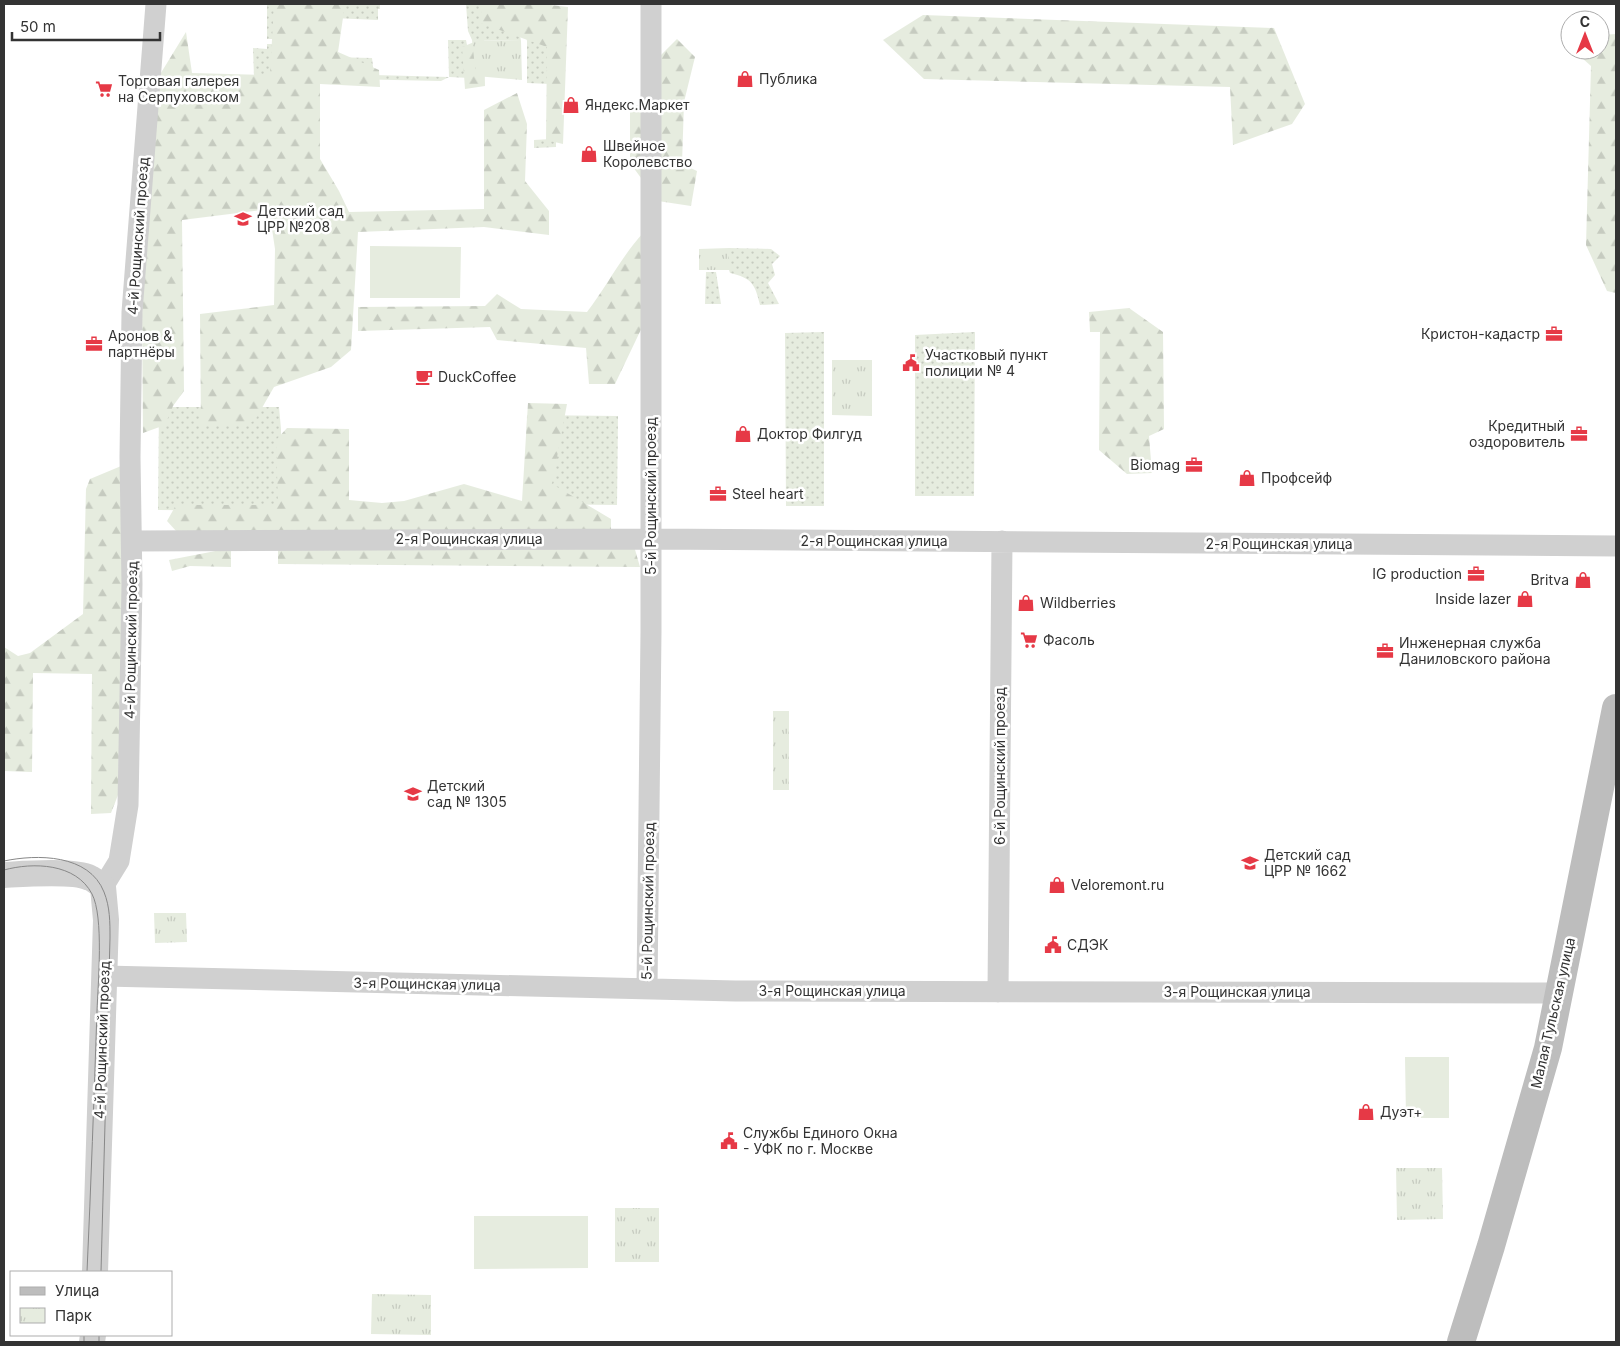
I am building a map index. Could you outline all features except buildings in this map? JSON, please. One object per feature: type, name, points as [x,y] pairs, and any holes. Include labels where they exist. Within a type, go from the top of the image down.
[{"type":"main road","name":"Малая Тульская улица","points":[[1462,1342],[1548,1048],[1616,708]]},
{"type":"street","name":"4-й Рощинский проезд","points":[[95,1271],[106,920],[103,887],[119,861],[128,805],[132,541],[130,457],[132,312],[156,4]]},
{"type":"street","name":"5-й Рощинский проезд","points":[[648,989],[651,539],[651,4]]},
{"type":"street","name":"2-я Рощинская улица","points":[[132,541],[651,539],[1616,546]]},
{"type":"street","name":"6-й Рощинский проезд","points":[[998,992],[1002,541]]},
{"type":"street","points":[[4,875],[38,873],[70,875],[90,878],[103,887]]},
{"type":"street","name":"3-я Рощинская улица","points":[[104,976],[735,991],[1560,993]]},
{"type":"green space","points":[[267,4],[380,4],[378,20],[310,17],[327,57],[372,58],[374,75],[449,77],[441,81],[254,77],[253,48],[267,49],[267,44],[273,44],[273,39],[267,39]]},
{"type":"green space","points":[[274,4],[345,4],[338,52],[379,70],[380,87],[320,84],[320,159],[349,212],[484,209],[484,110],[517,93],[527,124],[525,181],[549,211],[549,235],[484,227],[358,232],[351,350],[331,367],[274,387],[255,420],[248,424],[201,426],[200,314],[274,305],[275,249],[269,209],[182,220],[184,391],[173,406],[165,425],[143,433],[142,315],[156,81],[186,32],[192,73],[270,75]]},
{"type":"green space","points":[[466,4],[496,4],[516,12],[521,41],[472,40],[468,31]]},
{"type":"green space","points":[[482,4],[542,4],[568,7],[563,144],[546,140],[547,47],[480,23]]},
{"type":"green space","points":[[521,13],[557,13],[556,147],[534,148],[534,140],[551,139],[550,84],[527,83],[527,41]]},
{"type":"green space","points":[[923,15],[1274,28],[1305,104],[1292,124],[1233,145],[1230,87],[924,79],[883,40]]},
{"type":"green space","points":[[1610,34],[1616,34],[1616,293],[1607,291],[1586,245],[1591,66],[1584,60],[1610,60]]},
{"type":"green space","points":[[484,38],[485,86],[465,89],[462,47]]},
{"type":"green space","points":[[677,39],[695,57],[684,102],[682,164],[697,171],[691,206],[658,201],[630,163],[630,110],[645,100],[658,58]]},
{"type":"green space","points":[[448,40],[466,40],[470,78],[449,77]]},
{"type":"green space","points":[[472,40],[521,41],[522,80],[476,76]]},
{"type":"green space","points":[[644,232],[646,319],[615,384],[589,384],[586,348],[497,340],[490,327],[358,331],[358,307],[485,306],[497,294],[521,309],[587,312],[628,251]]},
{"type":"green space","points":[[370,246],[461,247],[460,298],[370,298]]},
{"type":"green space","points":[[729,248],[771,249],[780,256],[772,264],[775,275],[768,283],[779,304],[760,305],[751,283],[743,277],[730,273]]},
{"type":"green space","points":[[729,248],[729,270],[699,270],[699,249]]},
{"type":"green space","points":[[706,272],[716,272],[721,304],[705,304]]},
{"type":"green space","points":[[1129,308],[1163,332],[1164,429],[1149,436],[1152,473],[1127,474],[1099,450],[1100,332],[1090,332],[1089,312]]},
{"type":"green space","points":[[824,332],[824,506],[786,506],[785,333]]},
{"type":"green space","points":[[975,332],[974,496],[915,496],[915,335]]},
{"type":"green space","points":[[832,360],[872,360],[872,416],[832,415]]},
{"type":"green space","points":[[528,403],[567,404],[552,484],[611,519],[611,532],[177,532],[167,521],[176,505],[278,505],[276,440],[287,428],[349,429],[349,500],[382,503],[404,501],[464,484],[522,501]]},
{"type":"green space","points":[[159,407],[279,407],[281,429],[281,511],[158,510]]},
{"type":"green space","points":[[527,415],[618,416],[617,505],[525,504]]},
{"type":"green space","points":[[126,464],[118,795],[111,813],[91,814],[92,674],[33,673],[32,772],[4,771],[4,647],[18,656],[30,653],[83,614],[86,489],[90,479]]},
{"type":"green space","points":[[634,546],[640,567],[278,564],[278,548]]},
{"type":"green space","points":[[231,548],[231,567],[190,566],[172,571],[169,560]]},
{"type":"green space","points":[[773,711],[789,711],[789,790],[773,790]]},
{"type":"green space","points":[[154,913],[186,913],[187,942],[155,943]]},
{"type":"green space","points":[[1405,1057],[1449,1057],[1449,1118],[1406,1118]]},
{"type":"green space","points":[[1396,1168],[1442,1168],[1443,1219],[1397,1220]]},
{"type":"green space","points":[[615,1208],[659,1208],[659,1262],[615,1262]]},
{"type":"green space","points":[[474,1216],[588,1216],[588,1268],[474,1269]]},
{"type":"green space","points":[[372,1294],[431,1295],[431,1335],[371,1334]]},
{"type":"tram line","points":[[4,861],[46,858],[74,864],[87,870],[97,879],[107,903],[110,920],[110,938],[101,1271]]},
{"type":"tram line","points":[[4,870],[15,867],[40,866],[53,867],[65,871],[76,876],[85,884],[96,904],[99,934],[99,968],[87,1271]]},
{"type":"tram line","points":[[84,1336],[84,1342]]},
{"type":"tram line","points":[[99,1336],[99,1342]]},
{"type":"place","name":"Публика","points":[[745,79]]},
{"type":"place","name":"Торговая галерея на Серпуховском","points":[[104,89]]},
{"type":"place","name":"Яндекс.Маркет","points":[[571,105]]},
{"type":"place","name":"Швейное Королевство","points":[[589,154]]},
{"type":"place","name":"Детский сад ЦРР №208","points":[[243,219]]},
{"type":"place","name":"Кристон-кадастр","points":[[1554,334]]},
{"type":"place","name":"Аронов & партнёры","points":[[94,344]]},
{"type":"place","name":"Участковый пункт полиции № 4","points":[[911,363]]},
{"type":"place","name":"DuckCoffee","points":[[424,377]]},
{"type":"place","name":"Доктор Филгуд","points":[[743,434]]},
{"type":"place","name":"Кредитный оздоровитель","points":[[1579,434]]},
{"type":"place","name":"Biomag","points":[[1194,465]]},
{"type":"place","name":"Профсейф","points":[[1247,478]]},
{"type":"place","name":"Steel heart","points":[[718,494]]},
{"type":"place","name":"IG production","points":[[1476,574]]},
{"type":"place","name":"Britva","points":[[1583,580]]},
{"type":"place","name":"Inside lazer","points":[[1525,599]]},
{"type":"place","name":"Wildberries","points":[[1026,603]]},
{"type":"place","name":"Фасоль","points":[[1029,640]]},
{"type":"place","name":"Инженерная служба Даниловского района","points":[[1385,651]]},
{"type":"place","name":"Детский сад № 1305","points":[[413,794]]},
{"type":"place","name":"Детский сад ЦРР № 1662","points":[[1250,863]]},
{"type":"place","name":"Veloremont.ru","points":[[1057,885]]},
{"type":"place","name":"СДЭК","points":[[1053,945]]},
{"type":"place","name":"Дуэт+","points":[[1366,1112]]},
{"type":"place","name":"Службы Единого Окна - УФК по г. Москве","points":[[729,1141]]}]
